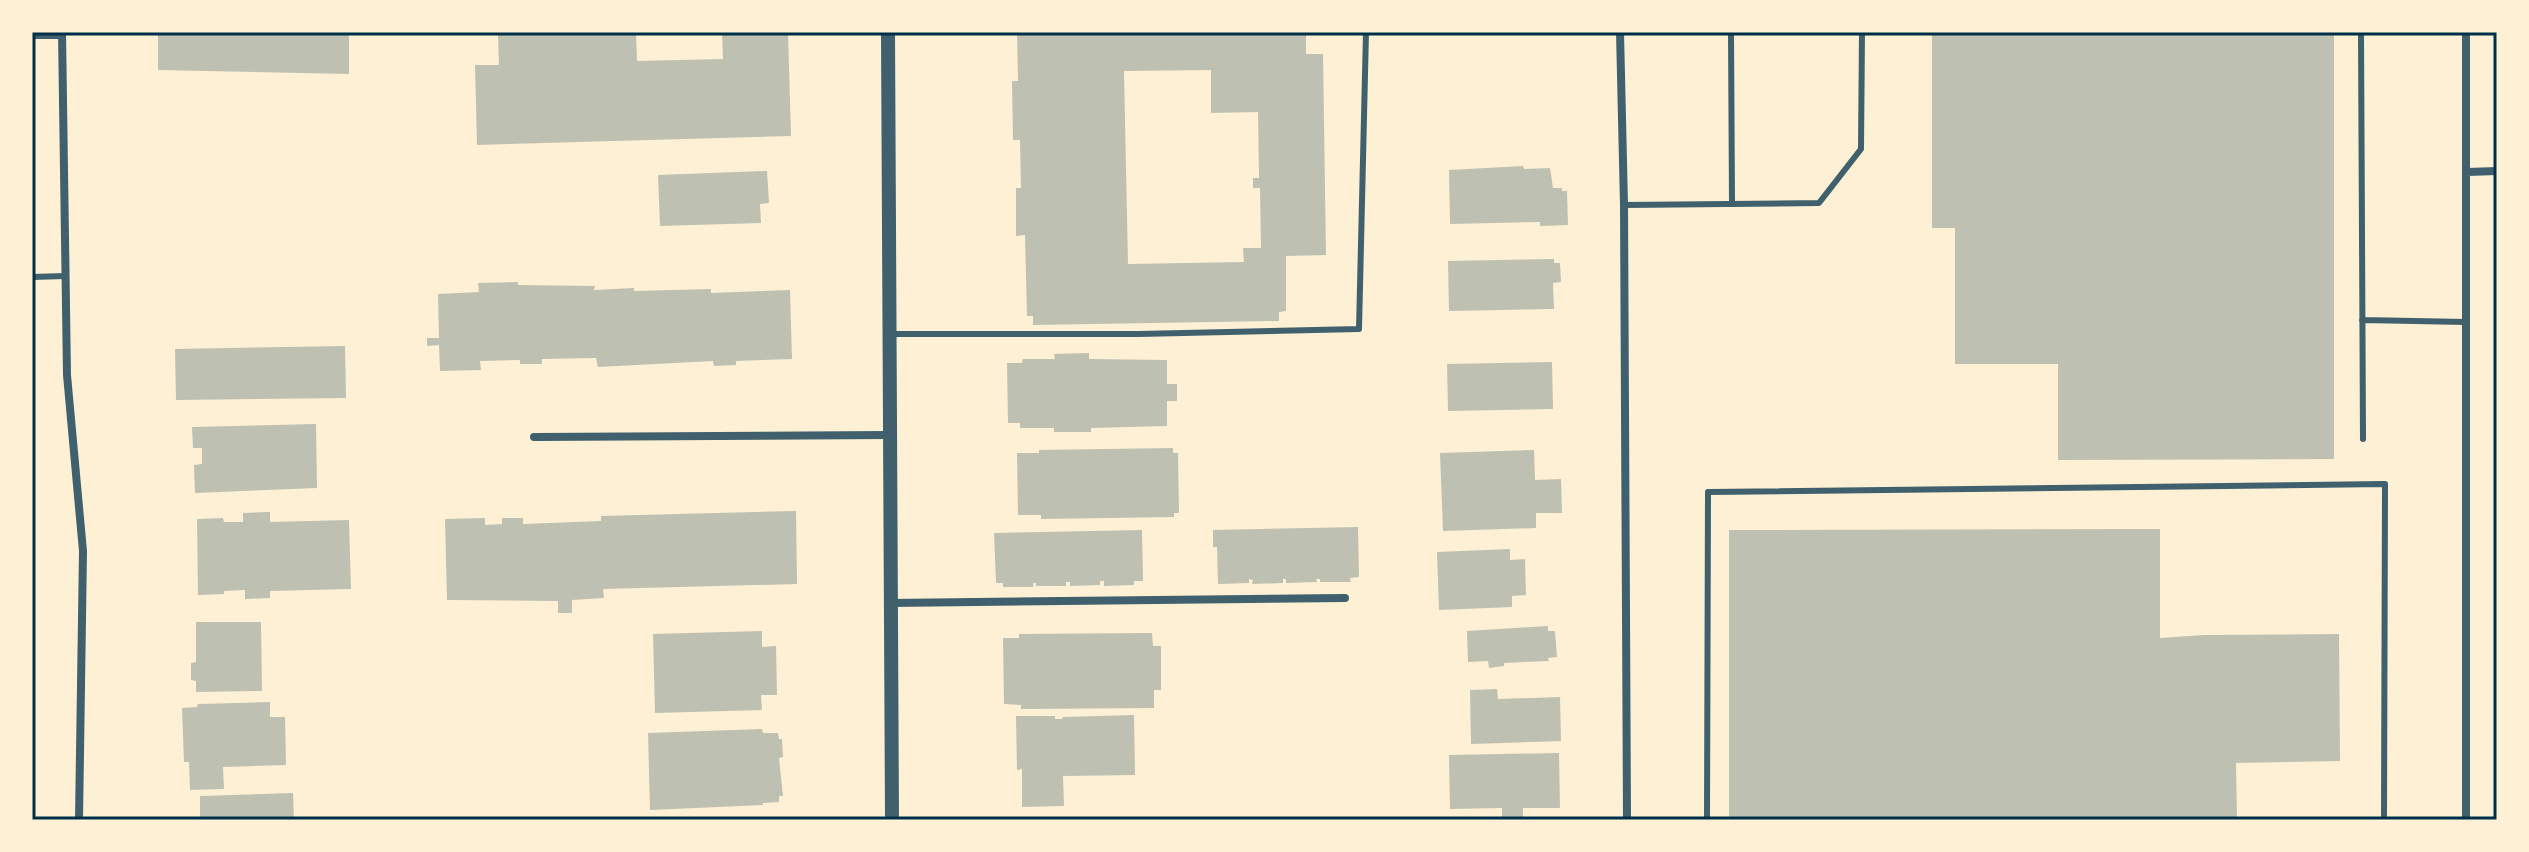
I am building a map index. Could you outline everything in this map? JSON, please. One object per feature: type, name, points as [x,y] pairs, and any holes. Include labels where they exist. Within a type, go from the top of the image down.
[{"type":"street","points":[[888,32],[892,820]]},
{"type":"street","points":[[1620,32],[1624,205],[1627,820]]},
{"type":"street","points":[[2466,32],[2466,820]]},
{"type":"street","points":[[62,34],[67,375],[83,551],[79,820]]},
{"type":"street","points":[[2467,172],[2497,171]]},
{"type":"street","points":[[534,437],[890,435]]},
{"type":"street","points":[[890,603],[1345,598]]},
{"type":"lane","points":[[889,334],[1139,334],[1359,329],[1366,32]]},
{"type":"lane","points":[[1731,32],[1732,204]]},
{"type":"lane","points":[[1624,205],[1819,203],[1861,149],[1862,32]]},
{"type":"lane","points":[[2361,32],[2363,439]]},
{"type":"lane","points":[[32,36],[62,34]]},
{"type":"lane","points":[[32,277],[65,276]]},
{"type":"lane","points":[[2362,320],[2466,322]]},
{"type":"lane","points":[[1707,820],[1708,492],[2385,484],[2384,820]]},
{"type":"building","points":[[158,32],[349,32],[349,74],[158,70]]},
{"type":"building","points":[[636,32],[637,61],[723,59],[722,32],[788,32],[791,136],[477,145],[475,65],[499,65],[498,35]]},
{"type":"building","points":[[1017,32],[1306,32],[1306,54],[1323,54],[1326,255],[1286,256],[1286,311],[1279,312],[1279,321],[1033,325],[1033,316],[1027,316],[1025,235],[1016,236],[1016,188],[1021,188],[1020,140],[1013,140],[1012,81],[1018,81]],"holes":[[[1211,70],[1211,113],[1258,112],[1259,178],[1253,178],[1253,188],[1260,188],[1261,248],[1243,248],[1244,262],[1128,264],[1124,71]]]},
{"type":"building","points":[[1932,32],[2334,32],[2334,459],[2058,460],[2058,364],[1955,364],[1955,228],[1932,228]]},
{"type":"building","points":[[1523,166],[1524,169],[1550,168],[1553,188],[1567,191],[1568,225],[1540,226],[1540,222],[1450,224],[1449,170]]},
{"type":"building","points":[[767,171],[769,203],[760,204],[761,223],[660,226],[658,175]]},
{"type":"building","points":[[1554,259],[1554,263],[1560,263],[1561,282],[1553,283],[1554,309],[1449,311],[1448,261]]},
{"type":"building","points":[[518,282],[518,285],[595,286],[594,290],[711,289],[711,293],[790,290],[792,359],[736,361],[736,365],[714,366],[713,361],[598,367],[596,358],[542,359],[542,364],[520,364],[520,360],[480,361],[481,370],[440,371],[439,345],[427,346],[427,338],[439,338],[438,294],[479,292],[478,283]]},
{"type":"building","points":[[345,346],[346,398],[176,400],[175,349]]},
{"type":"building","points":[[1089,353],[1089,359],[1167,360],[1167,384],[1177,384],[1177,401],[1167,401],[1167,426],[1054,432],[1054,428],[1020,428],[1020,423],[1008,423],[1007,363],[1022,363],[1023,359],[1055,359],[1054,354]]},
{"type":"building","points":[[1552,362],[1553,409],[1448,411],[1447,364]]},
{"type":"building","points":[[316,424],[317,488],[195,493],[194,465],[202,464],[202,448],[193,448],[192,427]]},
{"type":"building","points":[[1173,448],[1173,453],[1178,453],[1179,513],[1174,513],[1174,517],[1041,519],[1041,515],[1018,515],[1017,453]]},
{"type":"building","points":[[1534,450],[1535,480],[1561,479],[1562,513],[1536,513],[1536,528],[1443,531],[1440,453]]},
{"type":"building","points":[[796,511],[797,584],[603,589],[604,598],[572,600],[572,613],[558,613],[558,601],[447,600],[445,519],[485,518],[485,525],[502,524],[502,518],[523,518],[523,524],[601,521],[601,516]]},
{"type":"building","points":[[270,512],[270,522],[349,520],[351,589],[270,591],[270,598],[245,599],[245,590],[198,595],[197,519],[223,518],[224,522],[243,522],[243,513]]},
{"type":"building","points":[[1358,527],[1359,577],[1350,578],[1351,582],[1320,582],[1316,579],[1317,582],[1286,583],[1283,579],[1283,583],[1252,584],[1253,580],[1249,579],[1249,583],[1218,584],[1217,547],[1213,547],[1213,530]]},
{"type":"building","points":[[2160,529],[2160,638],[2339,634],[2340,761],[2236,763],[2237,820],[1729,820],[1729,530]]},
{"type":"building","points":[[1142,530],[1143,581],[1134,581],[1134,585],[1104,586],[1104,581],[1100,581],[1100,585],[1070,586],[1070,582],[1066,582],[1066,586],[1036,586],[1033,583],[1033,587],[1003,587],[1003,583],[996,583],[994,533]]},
{"type":"building","points":[[1510,549],[1510,560],[1525,559],[1526,595],[1512,596],[1512,607],[1439,610],[1437,552]]},
{"type":"building","points":[[196,622],[261,622],[262,691],[196,692],[196,681],[191,680],[191,663],[196,662]]},
{"type":"building","points":[[1548,626],[1548,631],[1555,631],[1557,657],[1548,658],[1549,661],[1504,663],[1504,666],[1489,668],[1488,661],[1468,662],[1467,631]]},
{"type":"building","points":[[762,631],[762,647],[776,646],[777,695],[761,695],[762,710],[655,713],[653,634]]},
{"type":"building","points":[[1152,633],[1153,646],[1161,646],[1161,690],[1154,690],[1154,708],[1021,709],[1021,705],[1004,704],[1003,638],[1019,638],[1019,634]]},
{"type":"building","points":[[1497,689],[1498,699],[1560,697],[1561,741],[1471,744],[1470,690]]},
{"type":"building","points":[[270,702],[270,717],[285,717],[286,765],[223,767],[224,789],[190,790],[189,762],[184,762],[182,708],[197,707],[198,704]]},
{"type":"building","points":[[1134,715],[1135,775],[1063,776],[1064,806],[1022,807],[1022,769],[1017,770],[1016,716],[1055,716],[1055,719],[1062,719]]},
{"type":"building","points":[[762,729],[763,733],[778,733],[779,739],[782,739],[783,757],[779,758],[783,796],[779,796],[779,802],[650,810],[648,733]]},
{"type":"building","points":[[1559,753],[1560,808],[1523,808],[1523,817],[1502,818],[1502,808],[1450,809],[1449,755]]},
{"type":"building","points":[[293,793],[294,820],[200,820],[200,796]]}]
